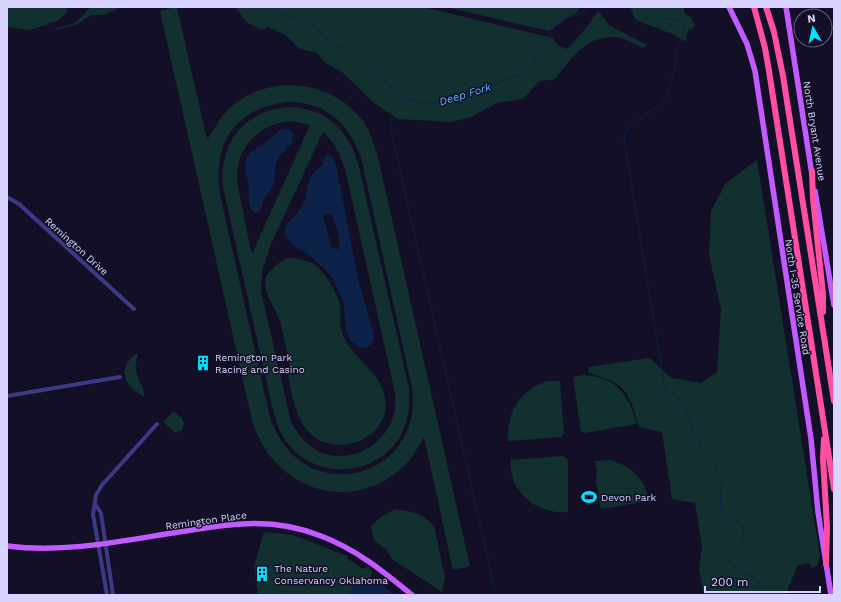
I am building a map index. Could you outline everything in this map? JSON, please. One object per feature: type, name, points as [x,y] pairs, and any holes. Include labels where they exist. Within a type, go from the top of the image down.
[{"type":"highway","points":[[754,7],[765,48],[769,71],[834,489]]},
{"type":"highway","points":[[766,7],[783,76],[834,401]]},
{"type":"highway","points":[[812,171],[812,199],[823,294],[823,330]]},
{"type":"highway","points":[[824,426],[823,458],[827,527],[826,564]]},
{"type":"main road","name":"North I-35 Service Road","points":[[729,7],[747,44],[755,71],[810,439],[818,512],[831,595]]},
{"type":"main road","name":"North Bryant Avenue","points":[[786,7],[834,305]]},
{"type":"main road","name":"Remington Place","points":[[7,546],[48,549],[99,545],[228,524],[256,523],[282,525],[320,535],[347,547],[372,563],[412,595]]},
{"type":"street","name":"Remington Drive","points":[[7,197],[19,204],[134,309]]},
{"type":"street","points":[[7,396],[120,377]]},
{"type":"street","points":[[107,595],[93,514],[97,492],[157,424]]},
{"type":"street","points":[[95,504],[101,513],[113,595]]},
{"type":"green space","points":[[7,7],[66,7],[68,11],[59,20],[31,30],[7,27]]},
{"type":"green space","points":[[90,7],[122,7],[104,15],[91,15],[76,25],[54,30],[76,22]]},
{"type":"green space","points":[[177,7],[207,140],[223,115],[237,102],[252,93],[267,88],[284,85],[317,89],[332,95],[347,104],[366,125],[378,157],[470,566],[453,570],[424,437],[408,462],[384,481],[362,490],[339,492],[316,488],[295,479],[277,464],[262,444],[252,420],[160,11]],"holes":[[[286,102],[300,103],[324,110],[333,116],[349,133],[361,157],[412,388],[411,420],[399,445],[380,463],[356,473],[330,473],[305,464],[284,444],[269,413],[220,195],[220,160],[224,145],[230,132],[240,121],[252,112],[268,106]]]},
{"type":"green space","points":[[236,7],[423,7],[553,38],[557,45],[567,49],[583,32],[598,11],[609,25],[647,45],[643,48],[617,37],[606,37],[596,40],[580,49],[555,79],[539,81],[523,99],[497,103],[471,117],[451,122],[398,119],[374,103],[342,72],[327,64],[317,53],[300,49],[287,36],[269,27],[261,30],[246,22]]},
{"type":"green space","points":[[446,7],[581,7],[577,12],[549,31]]},
{"type":"green space","points":[[630,7],[684,7],[684,12],[691,18],[695,26],[688,31],[685,42],[677,36],[636,20]]},
{"type":"green space","points":[[289,107],[303,109],[326,117],[343,132],[355,154],[409,388],[408,416],[402,433],[392,447],[379,458],[364,465],[348,469],[332,469],[316,465],[302,457],[289,445],[278,426],[272,406],[223,187],[225,156],[230,143],[247,122],[273,109]],"holes":[[[292,121],[310,125],[252,254],[238,187],[238,164],[247,145],[254,137],[271,126]],[[323,132],[337,149],[345,169],[394,388],[395,401],[395,409],[391,422],[384,434],[375,443],[352,455],[339,456],[326,454],[313,448],[300,436],[291,422],[261,291],[262,272],[271,244]]]},
{"type":"green space","points":[[757,160],[820,556],[817,566],[812,568],[809,563],[798,565],[787,591],[788,595],[704,595],[699,569],[702,546],[695,503],[672,499],[662,432],[639,427],[632,405],[624,390],[611,381],[589,373],[588,367],[650,358],[671,378],[701,383],[717,372],[721,309],[709,255],[711,211],[726,183]]},
{"type":"green space","points":[[291,258],[305,260],[312,263],[317,266],[325,276],[333,288],[340,305],[341,329],[346,341],[377,379],[382,388],[385,397],[385,412],[379,425],[370,435],[357,442],[343,445],[329,444],[316,438],[305,428],[298,414],[286,368],[290,367],[279,318],[268,296],[265,286],[266,277],[271,270],[284,260]]},
{"type":"green space","points":[[138,353],[136,370],[144,396],[137,393],[132,388],[125,376],[127,363]]},
{"type":"green space","points":[[582,375],[604,379],[619,389],[625,396],[637,424],[585,433],[581,431],[573,377]]},
{"type":"green space","points":[[547,381],[560,381],[564,434],[561,437],[508,441],[510,420],[517,404],[529,391],[537,385]]},
{"type":"green space","points":[[174,411],[182,418],[184,424],[182,430],[176,433],[163,422]]},
{"type":"green space","points":[[563,456],[568,459],[568,512],[543,509],[528,500],[517,487],[512,477],[510,460]]},
{"type":"green space","points":[[609,460],[624,465],[636,474],[644,486],[649,501],[601,509],[596,481],[597,471],[595,461]]},
{"type":"green space","points":[[395,509],[421,515],[430,521],[434,526],[445,577],[442,592],[392,559],[386,549],[374,540],[371,526],[381,517]]},
{"type":"green space","points":[[264,532],[293,535],[347,556],[348,559],[363,569],[367,567],[373,572],[370,578],[357,584],[349,595],[258,595],[254,566]]},
{"type":"water","points":[[284,129],[291,131],[293,135],[292,143],[278,158],[275,167],[275,181],[272,188],[264,198],[261,209],[255,213],[249,203],[249,187],[245,169],[246,161],[250,153],[269,140],[277,132]]},
{"type":"water","points":[[327,155],[333,157],[336,165],[359,283],[373,331],[373,341],[364,348],[360,348],[350,340],[346,331],[343,300],[333,279],[324,268],[291,243],[286,236],[285,231],[287,224],[299,211],[305,200],[309,181],[312,175],[323,164]],"holes":[[[328,213],[332,215],[338,231],[339,249],[332,248],[323,216]]]},
{"type":"water","points":[[370,578],[395,595],[349,595],[357,584]]},
{"type":"waterway","name":"Deep Fork","points":[[24,7],[45,7]]},
{"type":"waterway","name":"Deep Fork","points":[[268,7],[313,26],[331,42],[360,58],[367,67],[405,98],[420,103],[429,104],[444,102],[462,93],[488,87],[524,73],[530,67],[559,21],[584,12],[588,7]]},
{"type":"waterway","points":[[651,7],[659,16],[679,21],[684,30],[683,37],[675,53],[676,62],[673,78],[664,100],[656,108],[635,121],[627,131],[624,138],[665,391],[677,394],[687,413],[700,445],[715,465],[721,479],[722,485],[720,502],[726,518],[738,522],[742,526],[744,532],[741,541],[727,557],[740,572],[755,577],[760,581],[750,595]]},
{"type":"waterway","points":[[405,98],[394,115],[390,126],[496,595]]},
{"type":"place","name":"Remington Park Racing and Casino","points":[[203,363]]},
{"type":"place","name":"Devon Park","points":[[589,497]]},
{"type":"place","name":"The Nature Conservancy Oklahoma","points":[[262,574]]}]
